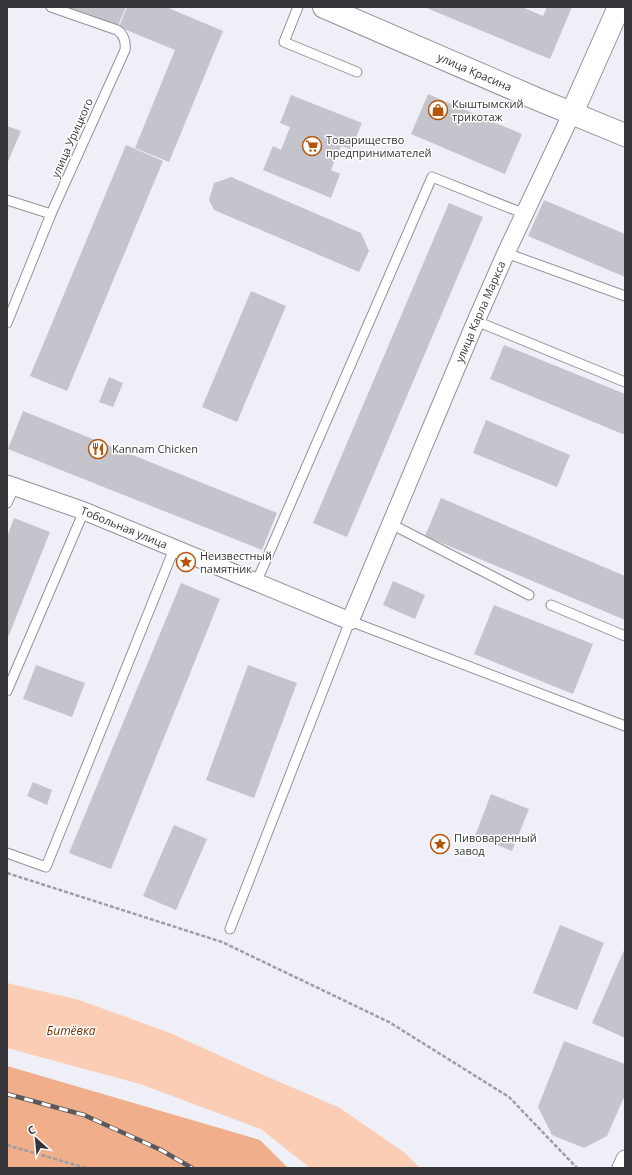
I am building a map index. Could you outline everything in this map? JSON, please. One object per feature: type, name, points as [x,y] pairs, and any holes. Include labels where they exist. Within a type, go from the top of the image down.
[{"type":"main road","name":"улица Красина","points":[[324,7],[537,99],[625,135]]},
{"type":"main road","name":"улица Карла Маркса","points":[[572,113],[619,7]]},
{"type":"street","name":"улица Карла Маркса","points":[[350,621],[476,321],[506,253],[572,113]]},
{"type":"street","name":"Тобольная улица","points":[[11,485],[84,511],[350,621]]},
{"type":"street","points":[[621,1168],[625,1158]]},
{"type":"lane","name":"улица Урицкого","points":[[7,323],[10,304],[125,50],[126,44],[121,32],[117,30],[51,7]]},
{"type":"lane","points":[[298,7],[284,42],[357,72]]},
{"type":"lane","points":[[256,583],[432,177],[525,214]]},
{"type":"lane","points":[[7,200],[51,214]]},
{"type":"lane","points":[[506,253],[625,296]]},
{"type":"lane","points":[[476,321],[625,382]]},
{"type":"lane","points":[[7,503],[11,485]]},
{"type":"lane","points":[[7,692],[84,511]]},
{"type":"lane","points":[[391,524],[529,595]]},
{"type":"lane","points":[[7,853],[46,867],[174,549]]},
{"type":"lane","points":[[551,605],[625,636]]},
{"type":"lane","points":[[230,929],[350,621],[625,726]]},
{"type":"path","points":[[7,873],[222,942],[389,1022],[509,1097],[577,1168]]},
{"type":"path","points":[[7,1145],[86,1168]]},
{"type":"shaded area","points":[[7,1066],[260,1140],[288,1168],[7,1168]]},
{"type":"water","name":"Битёвка","points":[[7,983],[79,1000],[170,1033],[340,1108],[405,1153],[420,1168],[310,1168],[261,1129],[140,1084],[7,1048]]},
{"type":"building","points":[[66,7],[126,7],[117,28]]},
{"type":"building","points":[[127,7],[166,7],[223,31],[169,162],[135,148],[175,50],[119,27]]},
{"type":"building","points":[[424,7],[522,7],[543,16],[547,7],[572,7],[550,59]]},
{"type":"building","points":[[428,94],[522,134],[505,174],[411,134]]},
{"type":"building","name":"Товарищество предпринимателей","points":[[291,95],[362,123],[351,149],[341,146],[331,170],[340,174],[331,198],[263,170],[273,146],[281,150],[290,127],[280,123]]},
{"type":"building","points":[[7,126],[21,131],[7,164]]},
{"type":"building","points":[[126,145],[163,161],[67,391],[30,376]]},
{"type":"building","points":[[231,177],[361,233],[369,251],[359,272],[214,210],[209,200],[214,183]]},
{"type":"building","points":[[544,200],[625,234],[625,277],[528,236]]},
{"type":"building","points":[[449,203],[483,217],[347,537],[313,523]]},
{"type":"building","points":[[251,291],[286,306],[237,422],[202,407]]},
{"type":"building","points":[[504,345],[625,394],[625,435],[490,379]]},
{"type":"building","points":[[109,377],[123,383],[113,407],[99,402]]},
{"type":"building","points":[[23,411],[277,513],[262,550],[8,449]]},
{"type":"building","points":[[486,420],[570,455],[557,487],[473,453]]},
{"type":"building","points":[[441,498],[625,576],[625,620],[425,536]]},
{"type":"building","points":[[14,518],[50,532],[7,640],[7,537]]},
{"type":"building","points":[[393,581],[425,595],[415,619],[383,605]]},
{"type":"building","points":[[181,583],[220,599],[111,869],[69,853]]},
{"type":"building","points":[[494,605],[593,644],[573,694],[474,654]]},
{"type":"building","points":[[36,665],[85,683],[72,717],[23,699]]},
{"type":"building","points":[[248,665],[297,683],[254,798],[206,780]]},
{"type":"building","points":[[33,782],[52,790],[47,805],[27,796]]},
{"type":"building","points":[[491,794],[529,809],[512,851],[475,836]]},
{"type":"building","points":[[174,825],[207,839],[176,910],[143,896]]},
{"type":"building","points":[[560,925],[604,943],[577,1010],[533,993]]},
{"type":"building","points":[[625,948],[625,1038],[592,1023]]},
{"type":"building","points":[[564,1041],[625,1064],[625,1095],[607,1136],[584,1148],[552,1135],[538,1107]]},
{"type":"railway","points":[[7,1094],[84,1115],[161,1150],[192,1168]]},
{"type":"place","name":"Кыштымский трикотаж","points":[[438,110]]},
{"type":"place","name":"Товарищество предпринимателей","points":[[312,146]]},
{"type":"place","name":"Kannam Chicken","points":[[98,449]]},
{"type":"place","name":"Неизвестный памятник","points":[[186,562]]},
{"type":"place","name":"Пивоваренный завод","points":[[440,844]]}]
